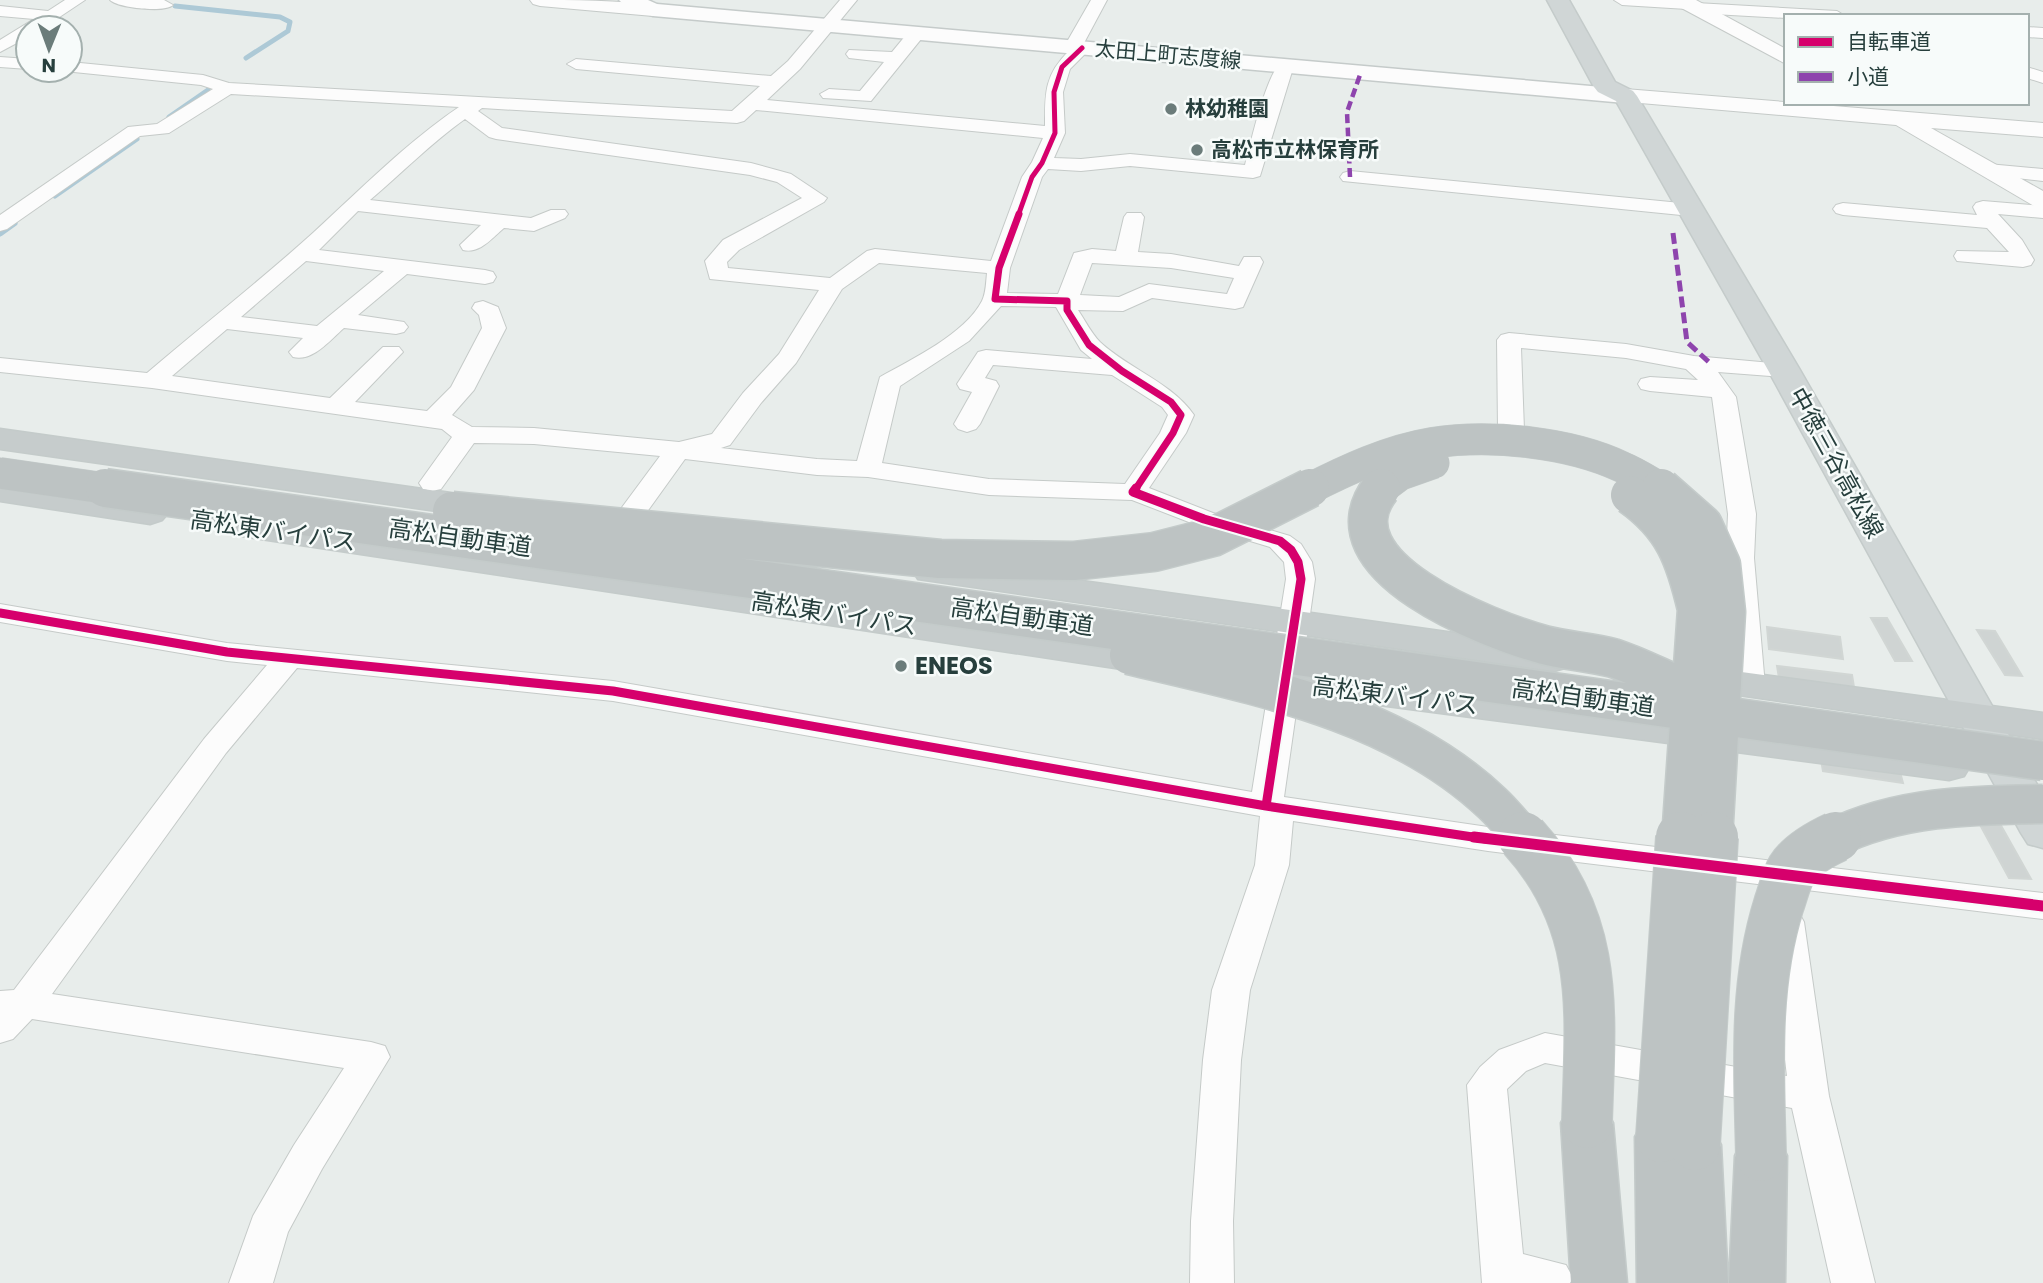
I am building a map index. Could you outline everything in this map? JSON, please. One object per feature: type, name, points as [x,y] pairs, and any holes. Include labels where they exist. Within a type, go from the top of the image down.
[{"type":"highway","points":[[0,439],[1293,623],[2043,726]]},
{"type":"highway","points":[[401,507],[940,559],[1073,561],[1154,552],[1213,537],[1318,484],[1377,458],[1433,443],[1502,440],[1565,448],[1621,466],[1669,492],[1703,525],[1721,565],[1726,612],[1665,1283]]},
{"type":"highway","name":"高松自動車道","points":[[0,456],[401,507],[2043,738]]},
{"type":"highway","points":[[1677,685],[1616,659],[1543,645],[1444,607],[1415,589],[1394,572],[1368,531],[1368,513],[1374,494],[1395,475],[1444,460],[1500,456],[1554,463],[1605,481],[1647,506],[1672,533],[1687,564],[1697,609],[1678,1141],[1700,1283]]},
{"type":"highway","name":"高松自動車道","points":[[0,473],[1374,669],[2035,780]]},
{"type":"highway","name":"高松東バイパス","points":[[0,491],[1284,682],[2035,780]]},
{"type":"highway","points":[[929,604],[975,626],[1110,650],[1298,697],[1353,716],[1443,765],[1485,794],[1514,823],[1542,860],[1565,898],[1582,942],[1588,991],[1587,1124],[1575,1280]]},
{"type":"highway","points":[[1757,1283],[1762,984],[1773,920],[1794,866],[1829,839],[1902,813],[1975,804],[2035,780]]},
{"type":"main road","name":"太田上町志度線","points":[[630,0],[653,10],[1625,96]]},
{"type":"main road","name":"中徳三谷高松線","points":[[1558,0],[1606,87],[1625,96],[1784,370],[1978,717],[2035,780],[2043,833]]},
{"type":"main road","name":"中徳三谷高松線","points":[[1576,0],[1630,88],[1625,96]]},
{"type":"street","points":[[55,14],[77,0]]},
{"type":"street","points":[[118,0],[165,5]]},
{"type":"street","points":[[540,0],[653,10]]},
{"type":"street","points":[[84,68],[203,80],[227,88],[472,106],[737,117],[777,82],[849,0]]},
{"type":"street","points":[[869,469],[889,382],[945,349],[984,317],[995,299],[999,268],[1032,177],[1042,163],[1055,133],[1054,92],[1062,67],[1077,47],[1099,0]]},
{"type":"street","points":[[1622,0],[1812,14]]},
{"type":"street","points":[[1688,4],[1784,57]]},
{"type":"street","points":[[0,11],[31,14]]},
{"type":"street","points":[[819,93],[871,90],[917,33]]},
{"type":"street","points":[[855,54],[897,58]]},
{"type":"street","points":[[576,64],[777,82]]},
{"type":"street","points":[[1042,163],[1081,165],[1130,160],[1253,172],[1267,116],[1285,65]]},
{"type":"street","points":[[603,83],[621,68]]},
{"type":"street","points":[[681,94],[702,75]]},
{"type":"street","points":[[831,78],[905,101]]},
{"type":"street","points":[[2,223],[135,131],[162,130],[227,88]]},
{"type":"street","points":[[1625,96],[2043,130]]},
{"type":"street","points":[[753,104],[1055,133]]},
{"type":"street","points":[[1873,105],[2043,201]]},
{"type":"street","points":[[152,381],[300,254],[353,204],[407,159],[425,139],[472,106]]},
{"type":"street","points":[[472,106],[496,133],[751,169],[784,178],[817,198],[731,246],[716,261],[718,274],[834,285]]},
{"type":"street","points":[[1988,170],[2043,175]]},
{"type":"street","points":[[1350,177],[1690,210]]},
{"type":"street","points":[[353,204],[534,225],[558,215]]},
{"type":"street","points":[[1965,256],[2023,260],[2017,244],[1990,222],[1983,207],[2043,212]]},
{"type":"street","points":[[1843,209],[1990,222]]},
{"type":"street","points":[[1126,256],[1134,218]]},
{"type":"street","points":[[471,245],[499,221]]},
{"type":"street","points":[[300,254],[485,276]]},
{"type":"street","points":[[634,510],[678,450],[721,440],[752,398],[788,358],[834,285],[875,256],[999,268]]},
{"type":"street","points":[[995,299],[1068,301],[1123,304],[1149,290],[1235,302],[1250,268],[1126,256],[1082,258],[1068,301],[1068,310],[1088,345],[1117,368],[1171,402],[1181,415],[1173,433],[1133,492]]},
{"type":"street","points":[[301,352],[402,267]]},
{"type":"street","points":[[434,419],[462,390],[494,328],[490,312],[483,308]]},
{"type":"street","points":[[220,321],[331,327],[396,327]]},
{"type":"street","points":[[1511,430],[1508,340],[1626,351],[1694,363],[1784,370]]},
{"type":"street","points":[[337,405],[391,352]]},
{"type":"street","points":[[967,424],[987,386],[969,384],[986,357],[1117,368]]},
{"type":"street","points":[[1694,363],[1724,397],[1742,514],[1740,558],[1750,686]]},
{"type":"street","points":[[0,365],[152,381],[337,405],[384,415],[434,419],[449,422],[466,435],[534,436],[678,450],[817,467],[869,469],[989,487],[1133,492],[1158,498],[1213,522],[1266,535],[1287,547],[1300,562],[1302,581],[1284,682],[1272,807],[1272,864],[1231,990],[1222,1060],[1212,1221],[1212,1283]]},
{"type":"street","points":[[1650,384],[1718,389]]},
{"type":"street","points":[[1213,522],[1304,474],[1371,444],[1462,429],[1511,430],[1550,436],[1601,450],[1664,479],[1694,500],[1724,533],[1740,558]]},
{"type":"street","points":[[432,482],[450,461],[466,435]]},
{"type":"street","points":[[0,613],[174,645],[613,691],[1272,807],[1488,839],[2043,906]]},
{"type":"street","points":[[8,1012],[215,746],[290,657]]},
{"type":"street","points":[[1780,873],[1809,1096],[1853,1283]]},
{"type":"street","points":[[8,1012],[371,1057],[308,1157],[268,1229],[251,1283]]},
{"type":"street","points":[[1575,1280],[1503,1276],[1487,1085],[1504,1064],[1524,1053],[1545,1048],[1809,1096]]},
{"type":"building","points":[[1871,618],[1887,618],[1912,661],[1895,661]]},
{"type":"building","points":[[1767,627],[1840,637],[1843,659],[1769,649]]},
{"type":"building","points":[[1977,630],[1995,631],[2022,676],[2005,675]]},
{"type":"building","points":[[1777,666],[1852,675],[1854,687],[1779,678]]},
{"type":"building","points":[[1821,760],[1900,772],[1903,783],[1823,771]]},
{"type":"building","points":[[1978,821],[1999,822],[2031,879],[2009,878]]},
{"type":"waterway","points":[[175,6],[280,17],[290,22],[288,31],[246,58]]},
{"type":"waterway","points":[[169,117],[208,90]]},
{"type":"waterway","points":[[55,196],[137,139]]},
{"type":"waterway","points":[[0,233],[14,223]]},
{"type":"marked path","points":[[1350,177],[1347,112],[1361,72]]},
{"type":"marked path","points":[[1673,233],[1687,342],[1711,364]]},
{"type":"cycle path","points":[[1082,48],[1062,67],[1054,92],[1055,133],[1042,163],[1032,177],[999,268],[995,299],[1067,301],[1067,310],[1089,345],[1122,371],[1171,402],[1181,415],[1173,433],[1133,492],[1204,519],[1266,535],[1291,550],[1298,562],[1301,579],[1266,806]]},
{"type":"cycle path","points":[[0,613],[227,652],[613,691],[1266,806],[1488,839],[2043,906]]},
{"type":"place","name":"林幼稚園","points":[[1171,109]]},
{"type":"place","name":"高松市立林保育所","points":[[1197,150]]},
{"type":"place","name":"ENEOS","points":[[901,666]]}]
